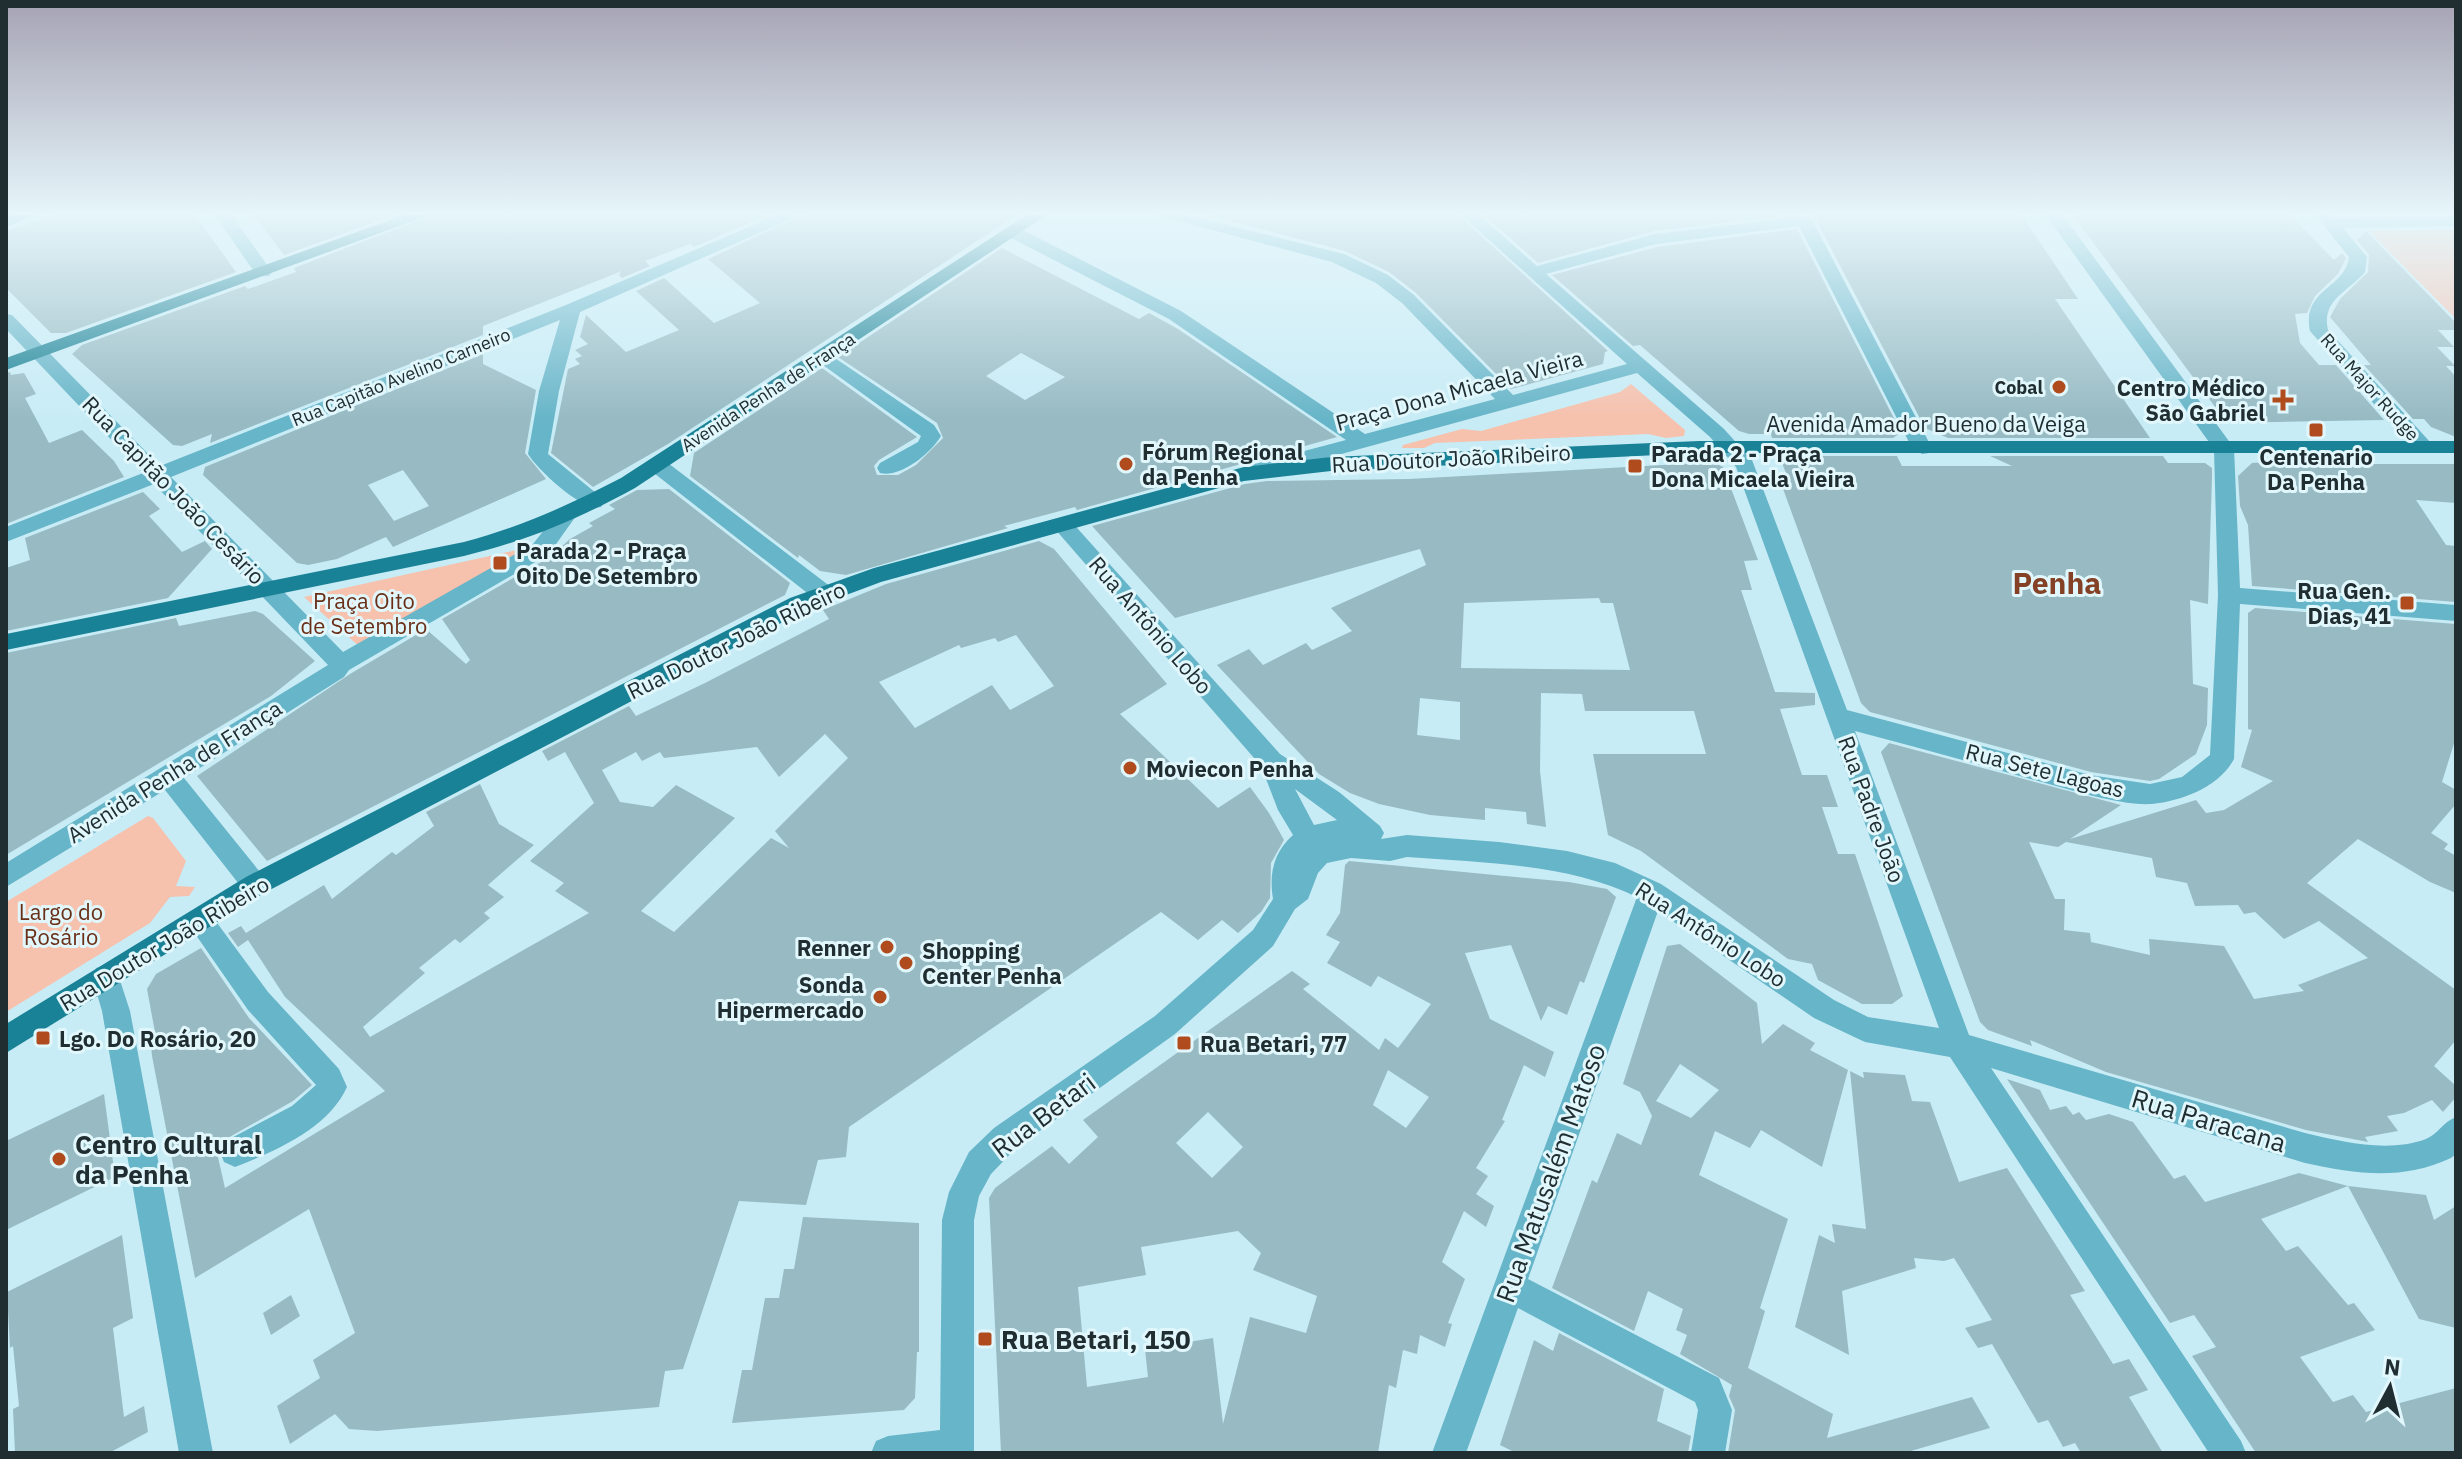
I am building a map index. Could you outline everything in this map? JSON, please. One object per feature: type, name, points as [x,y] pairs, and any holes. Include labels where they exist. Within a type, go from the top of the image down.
[{"type":"main road","points":[[6,364],[235,282]]},
{"type":"main road","name":"Avenida Penha de França","points":[[6,642],[271,591],[515,536],[594,502],[657,465],[932,282]]},
{"type":"main road","name":"Avenida Amador Bueno da Veiga","points":[[1732,447],[2456,447]]},
{"type":"main road","name":"Rua Doutor João Ribeiro","points":[[6,1040],[255,885],[823,593],[874,576],[1244,474],[1427,458],[1732,447]]},
{"type":"street","name":"Rua Capitão Avelino Carneiro","points":[[6,535],[635,282]]},
{"type":"street","points":[[1121,282],[1360,440]]},
{"type":"street","points":[[1386,282],[1408,299],[1510,403]]},
{"type":"street","name":"Rua Padre João","points":[[1544,282],[1732,447],[1745,465],[1959,1045],[2229,1453]]},
{"type":"street","points":[[1840,282],[1922,448]]},
{"type":"street","points":[[2103,282],[2224,448]]},
{"type":"street","name":"Rua Major Rudge","points":[[2345,282],[2320,304],[2314,317],[2319,331],[2423,447]]},
{"type":"street","points":[[572,309],[549,391],[538,454],[543,462],[594,502]]},
{"type":"street","name":"Rua Capitão João Cesário","points":[[6,319],[341,664]]},
{"type":"street","points":[[823,356],[927,429],[931,436],[925,446],[887,468]]},
{"type":"street","name":"Praça Dona Micaela Vieira","points":[[1244,474],[1640,366]]},
{"type":"street","name":"Rua Sete Lagoas","points":[[1838,717],[2090,785],[2150,794],[2189,786],[2222,759],[2229,595],[2224,448]]},
{"type":"street","points":[[657,465],[823,593]]},
{"type":"street","name":"Avenida Penha de França","points":[[6,876],[336,671],[341,664],[541,549],[566,516]]},
{"type":"street","name":"Rua Antônio Lobo","points":[[1062,524],[1271,761],[1330,799],[1366,831]]},
{"type":"street","points":[[2229,595],[2456,613]]},
{"type":"street","name":"Rua Antônio Lobo","points":[[1271,761],[1291,810],[1308,837]]},
{"type":"street","points":[[168,775],[255,885]]},
{"type":"street","points":[[1308,837],[1341,829],[1366,831],[1407,846]]},
{"type":"street","name":"Rua Betari","points":[[1286,901],[1280,882],[1291,856],[1308,837]]},
{"type":"street","name":"Rua Antônio Lobo","points":[[1407,846],[1567,862],[1615,874],[1652,892],[1824,1009],[1865,1029],[1959,1045]]},
{"type":"street","name":"Rua Betari","points":[[957,1449],[958,1220],[964,1192],[980,1163],[1005,1138],[1165,1025],[1263,938],[1286,901],[1299,891],[1307,868],[1318,855],[1329,849],[1390,850],[1407,846]]},
{"type":"street","name":"Rua Matusalém Matoso","points":[[1449,1453],[1652,892]]},
{"type":"street","points":[[200,920],[258,1001],[329,1079],[332,1087],[312,1109],[235,1152]]},
{"type":"street","points":[[106,977],[116,1011],[196,1453]]},
{"type":"street","name":"Rua Paracana","points":[[1959,1045],[2349,1159],[2387,1161],[2451,1147]]},
{"type":"street","points":[[1508,1286],[1707,1390],[1715,1410],[1708,1453]]},
{"type":"street","points":[[888,1453],[957,1449]]},
{"type":"green space","points":[[2420,282],[2456,282],[2456,319]]},
{"type":"green space","points":[[1631,384],[1685,430],[1684,436],[1666,438],[1648,434],[1435,443],[1424,448],[1402,448],[1403,445],[1462,429],[1481,431],[1620,392]]},
{"type":"green space","name":"Praça Oito de Setembro","points":[[535,546],[361,648],[304,597]]},
{"type":"green space","name":"Largo do Rosário","points":[[148,816],[153,818],[186,861],[176,886],[195,887],[189,896],[170,897],[150,923],[6,1012],[6,902]]},
{"type":"building","points":[[6,282],[208,282],[66,333],[51,333],[6,288]]},
{"type":"building","points":[[268,282],[593,282],[483,326],[483,335],[210,443],[212,434],[182,446],[173,445],[72,354],[82,345],[245,286],[248,289]]},
{"type":"building","points":[[655,282],[669,282],[714,323],[760,303],[735,282],[914,282],[668,444],[593,487],[551,453],[568,369],[580,364],[575,359],[582,356],[575,350],[588,344],[580,337],[586,315],[626,352],[679,330],[636,291]]},
{"type":"building","points":[[951,282],[1068,282],[1139,319],[1149,313],[1178,329],[1337,437],[1077,510],[1075,507],[1004,526],[1008,528],[846,575],[820,571],[799,555],[798,558],[690,476],[694,453],[822,368],[917,437],[879,460],[874,466],[877,475],[898,475],[916,465],[943,438],[937,423],[838,357]],"holes":[[[1021,353],[1065,377],[1025,400],[986,376]]]},
{"type":"building","points":[[1402,282],[1532,282],[1608,351],[1605,352],[1603,364],[1511,389]]},
{"type":"building","points":[[1560,282],[1824,282],[1901,432],[1893,438],[1772,438],[1771,434],[1739,431],[1640,345],[1633,346]]},
{"type":"building","points":[[1849,282],[2067,282],[2078,299],[2055,299],[2150,438],[1948,438],[1925,428]]},
{"type":"building","points":[[2122,282],[2330,282],[2315,296],[2307,313],[2295,314],[2300,343],[2319,365],[2336,365],[2384,420],[2227,423]]},
{"type":"building","points":[[2358,282],[2416,282],[2456,323],[2456,330],[2438,330],[2454,347],[2437,347],[2455,366],[2446,366],[2456,377],[2456,437],[2431,427],[2424,419],[2413,419],[2364,365],[2371,365],[2330,317],[2340,299]]},
{"type":"building","points":[[483,354],[483,364],[536,390],[525,453],[546,479],[393,547],[386,537],[337,559],[308,565],[297,563],[203,475],[205,467]],"holes":[[[403,470],[429,506],[394,521],[368,485]]]},
{"type":"building","points":[[10,372],[11,375],[24,373],[36,394],[25,398],[49,443],[82,430],[114,461],[124,477],[6,524],[6,373]]},
{"type":"building","points":[[1779,456],[1897,456],[1902,466],[2012,466],[1990,456],[2163,456],[2168,463],[2205,463],[2212,468],[2208,604],[2190,600],[2193,684],[2208,688],[2207,725],[2196,754],[2159,779],[2150,781],[2091,772],[1870,712],[1861,703],[1782,486],[1791,485]]},
{"type":"building","points":[[2297,460],[2300,464],[2456,464],[2456,503],[2416,500],[2446,545],[2456,546],[2456,602],[2252,586],[2248,525],[2240,506],[2238,476],[2252,463]]},
{"type":"building","points":[[1699,463],[1715,463],[1723,467],[1758,560],[1744,561],[1752,590],[1741,590],[1775,692],[1815,693],[1815,705],[1780,709],[1802,775],[1827,775],[1838,807],[1822,807],[1838,854],[1855,854],[1903,996],[1892,1004],[1862,1004],[1818,980],[1812,964],[1788,959],[1641,851],[1608,835],[1593,754],[1706,754],[1694,711],[1585,711],[1582,694],[1541,693],[1540,771],[1546,827],[1527,824],[1526,812],[1485,808],[1485,820],[1430,815],[1379,804],[1350,793],[1319,774],[1217,665],[1249,649],[1263,665],[1306,643],[1312,650],[1352,631],[1331,608],[1426,565],[1420,549],[1175,618],[1092,526],[1245,484],[1409,479]],"holes":[[[1599,598],[1601,603],[1613,603],[1630,670],[1461,668],[1464,603]],[[1420,698],[1460,702],[1460,740],[1417,735]]]},
{"type":"building","points":[[669,489],[790,583],[785,595],[267,861],[197,776],[350,674],[426,629],[466,664],[470,660],[442,619],[550,557],[570,539],[593,526],[589,523],[615,509],[609,505],[637,490]]},
{"type":"building","points":[[143,492],[160,509],[149,516],[182,552],[205,541],[212,549],[168,598],[6,631],[6,568],[30,560],[25,538]]},
{"type":"building","points":[[1039,541],[1054,549],[1167,684],[1120,714],[1218,808],[1250,787],[1269,813],[1284,840],[1271,863],[1270,898],[1261,912],[1238,933],[1222,920],[1198,940],[1161,912],[849,1127],[846,1157],[818,1160],[806,1205],[739,1201],[683,1369],[665,1371],[659,1407],[377,1431],[349,1429],[335,1414],[290,1444],[277,1406],[320,1378],[313,1360],[355,1333],[309,1209],[195,1278],[152,1056],[151,1045],[157,1043],[147,989],[156,974],[201,948],[249,1018],[312,1085],[293,1101],[219,1143],[217,1153],[225,1188],[385,1091],[285,997],[248,940],[238,947],[228,933],[241,926],[246,933],[324,885],[332,899],[392,852],[396,855],[434,826],[426,812],[480,784],[499,824],[534,845],[488,885],[504,897],[484,913],[490,918],[460,943],[455,939],[419,968],[425,973],[363,1027],[370,1037],[589,913],[555,891],[564,883],[530,861],[594,803],[565,752],[548,761],[542,751],[629,706],[636,716],[705,683],[829,619],[823,610],[886,584]],"holes":[[[1016,635],[1054,686],[1010,710],[992,685],[915,728],[879,682],[959,645],[961,648],[995,638],[998,642]],[[825,734],[848,758],[775,831],[789,848],[771,838],[674,932],[641,911],[735,818],[676,785],[653,807],[620,802],[602,770],[636,752],[642,761],[660,752],[664,758],[757,747],[779,777]]]},
{"type":"building","points":[[2255,608],[2456,624],[2456,737],[2442,782],[2456,790],[2456,804],[2431,833],[2448,844],[2444,849],[2456,856],[2456,893],[2430,882],[2358,839],[2307,883],[2456,990],[2456,1040],[2434,1066],[2456,1086],[2456,1097],[2443,1112],[2432,1100],[2404,1113],[2387,1116],[2398,1131],[2365,1137],[2368,1142],[2306,1130],[2106,1072],[2030,1040],[2032,1046],[1988,1030],[1980,1022],[1881,752],[1889,743],[2121,805],[2070,839],[2196,800],[2206,813],[2224,810],[2273,781],[2241,767],[2252,730],[2248,729],[2248,613]],"holes":[[[2029,842],[2058,847],[2066,842],[2152,858],[2156,877],[2187,883],[2195,906],[2238,905],[2244,914],[2255,912],[2284,939],[2319,921],[2368,958],[2298,985],[2304,991],[2254,999],[2224,946],[2149,939],[2150,955],[2091,942],[2090,933],[2064,930],[2065,899],[2055,899]]]},
{"type":"building","points":[[255,611],[263,614],[315,661],[271,696],[6,855],[6,653],[176,618],[179,626]]},
{"type":"building","points":[[1349,861],[1569,882],[1607,889],[1616,897],[1584,983],[1580,981],[1567,1015],[1548,1006],[1541,1021],[1511,945],[1465,953],[1490,1019],[1554,1052],[1545,1077],[1524,1065],[1502,1120],[1505,1121],[1476,1168],[1488,1176],[1476,1194],[1494,1206],[1486,1227],[1464,1211],[1442,1262],[1465,1279],[1448,1323],[1452,1324],[1445,1347],[1420,1335],[1417,1354],[1403,1350],[1396,1388],[1389,1385],[1378,1453],[1001,1453],[989,1198],[995,1188],[1052,1146],[1069,1164],[1098,1137],[1083,1120],[1292,971],[1310,984],[1303,989],[1379,1050],[1385,1038],[1398,1048],[1431,1004],[1378,976],[1371,987],[1327,963],[1340,942],[1326,935],[1340,913],[1345,865]],"holes":[[[1388,1070],[1429,1097],[1406,1128],[1373,1105]],[[1208,1112],[1243,1147],[1212,1178],[1176,1143]],[[1238,1231],[1261,1253],[1253,1270],[1317,1296],[1306,1333],[1250,1317],[1223,1424],[1213,1338],[1145,1349],[1148,1377],[1087,1387],[1078,1287],[1146,1275],[1141,1247]]]},
{"type":"building","points":[[1680,944],[1757,1003],[1762,1044],[1783,1024],[1815,1043],[1810,1050],[1848,1070],[1822,1167],[1761,1130],[1750,1148],[1715,1131],[1699,1175],[1788,1219],[1760,1308],[1765,1311],[1748,1368],[1833,1414],[1827,1438],[1972,1397],[1990,1428],[1904,1453],[1728,1453],[1735,1410],[1729,1396],[1732,1385],[1680,1354],[1687,1335],[1676,1330],[1683,1309],[1648,1291],[1634,1331],[1552,1288],[1592,1180],[1597,1183],[1617,1133],[1641,1145],[1652,1116],[1640,1092],[1623,1084],[1667,946]],"holes":[[[1680,1064],[1719,1090],[1691,1118],[1656,1101]]]},
{"type":"building","points":[[1850,1071],[1864,1078],[1863,1072],[1905,1075],[1912,1101],[1930,1102],[1959,1182],[2007,1168],[2085,1291],[2070,1295],[2113,1364],[2129,1359],[2148,1390],[2129,1397],[2163,1453],[2081,1453],[2075,1443],[2063,1447],[2048,1420],[2038,1423],[1992,1344],[1978,1348],[1965,1328],[1992,1320],[1954,1258],[1944,1261],[1914,1258],[1916,1268],[1842,1291],[1849,1355],[1795,1327],[1819,1235],[1835,1243],[1832,1224],[1866,1229]]},
{"type":"building","points":[[2007,1079],[2040,1090],[2050,1110],[2066,1106],[2073,1115],[2079,1112],[2086,1120],[2109,1114],[2133,1122],[2174,1179],[2185,1175],[2205,1202],[2299,1173],[2348,1186],[2261,1219],[2286,1251],[2298,1246],[2348,1305],[2354,1303],[2375,1330],[2300,1357],[2333,1402],[2353,1395],[2366,1412],[2456,1388],[2456,1453],[2256,1453],[2192,1356],[2216,1347],[2194,1315],[2170,1323]]},
{"type":"building","name":"Centro Cultural da Penha","points":[[104,1094],[115,1177],[6,1230],[6,1141]]},
{"type":"building","points":[[2348,1186],[2426,1195],[2434,1220],[2456,1206],[2456,1328],[2419,1319]]},
{"type":"building","points":[[803,1217],[919,1223],[919,1352],[915,1398],[904,1410],[732,1423],[742,1370],[752,1370],[765,1298],[779,1298],[784,1269],[794,1269]]},
{"type":"building","points":[[122,1235],[133,1318],[113,1328],[124,1417],[144,1406],[148,1432],[109,1453],[15,1453],[13,1409],[19,1406],[13,1346],[10,1348],[7,1292]]},
{"type":"building","points":[[291,1295],[300,1316],[271,1335],[263,1313]]},
{"type":"building","points":[[1559,1333],[1664,1389],[1657,1421],[1691,1436],[1688,1453],[1516,1453],[1500,1445],[1534,1340],[1553,1351]]},
{"type":"place","name":"Cobal","points":[[2059,387]]},
{"type":"place","name":"Centro Médico São Gabriel","points":[[2283,400]]},
{"type":"place","name":"Centenario Da Penha","points":[[2316,430]]},
{"type":"place","name":"Fórum Regional da Penha","points":[[1126,464]]},
{"type":"place","name":"Parada 2 - Praça Dona Micaela Vieira","points":[[1635,466]]},
{"type":"place","name":"Parada 2 - Praça Oito De Setembro","points":[[500,563]]},
{"type":"place","name":"Rua Gen. Dias, 41","points":[[2407,603]]},
{"type":"place","name":"Moviecon Penha","points":[[1130,768]]},
{"type":"place","name":"Renner","points":[[887,947]]},
{"type":"place","name":"Shopping Center Penha","points":[[906,963]]},
{"type":"place","name":"Sonda Hipermercado","points":[[880,997]]},
{"type":"place","name":"Lgo. Do Rosário, 20","points":[[43,1038]]},
{"type":"place","name":"Rua Betari, 77","points":[[1184,1043]]},
{"type":"place","name":"Centro Cultural da Penha","points":[[59,1159]]},
{"type":"place","name":"Rua Betari, 150","points":[[985,1339]]},
{"type":"district","name":"Penha","points":[[2057,582]]}]
